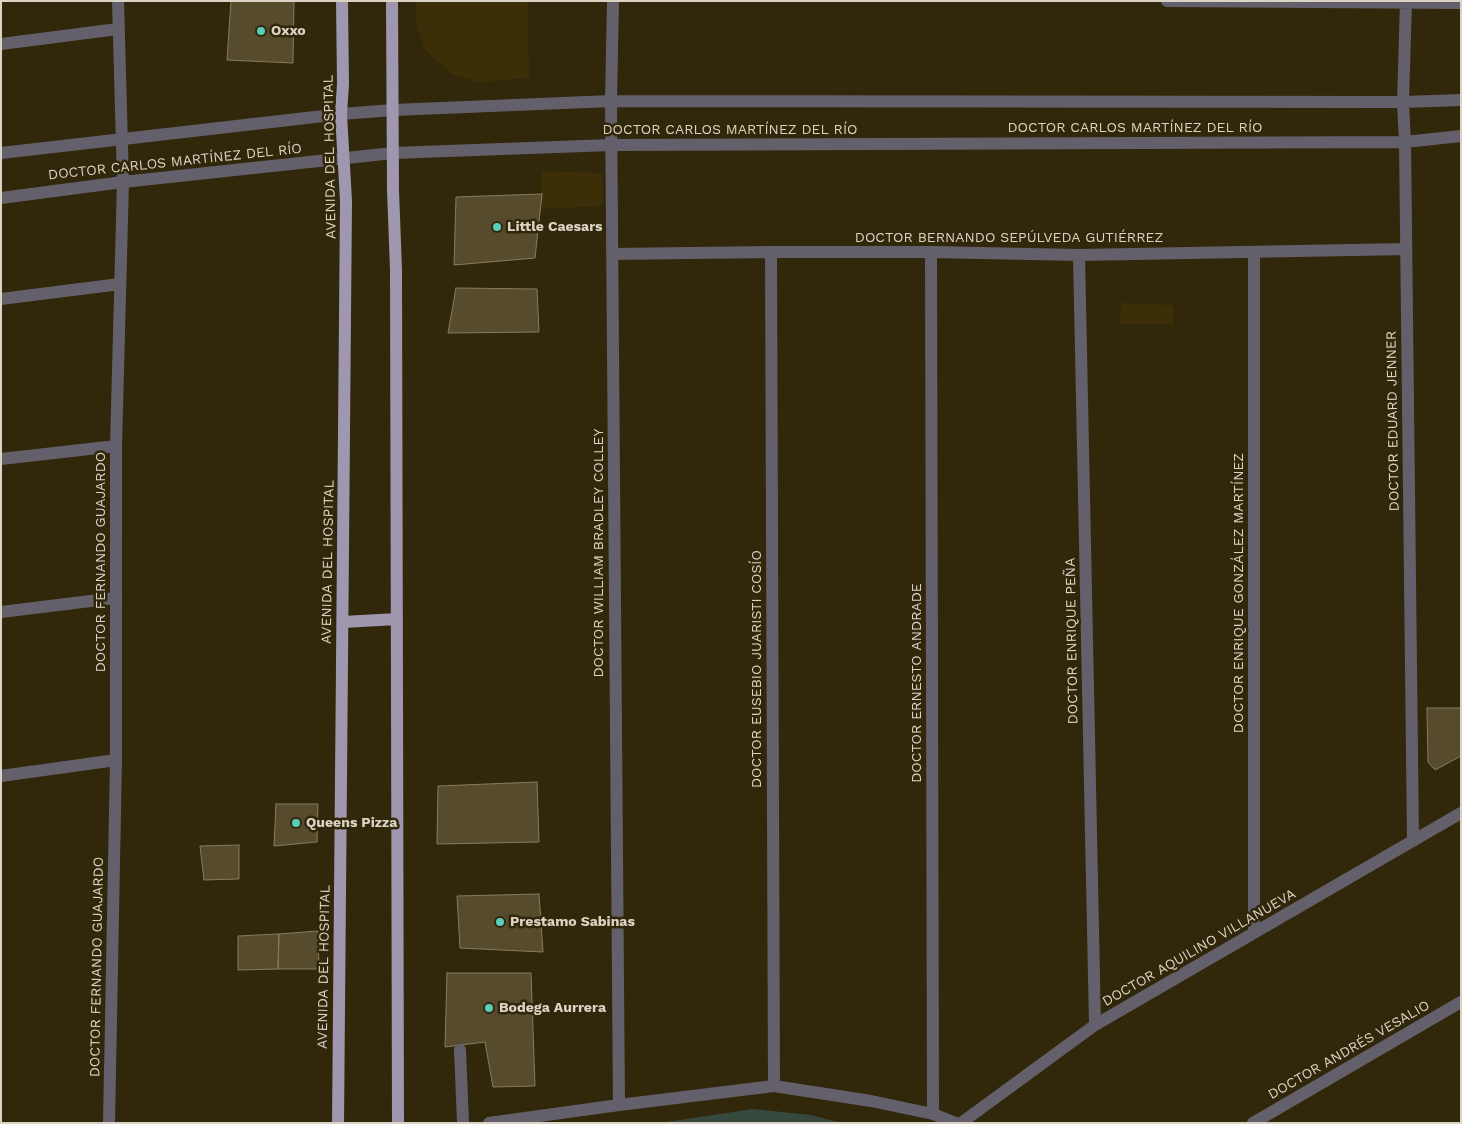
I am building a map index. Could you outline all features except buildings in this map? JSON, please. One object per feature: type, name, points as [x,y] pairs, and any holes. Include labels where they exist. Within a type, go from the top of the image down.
[{"type":"main road","name":"AVENIDA DEL HOSPITAL","points":[[338,1123],[346,201],[342,114],[342,1]]},
{"type":"main road","points":[[392,1],[392,110],[396,270],[398,1123]]},
{"type":"main road","points":[[343,622],[397,619]]},
{"type":"street","name":"DOCTOR FERNANDO GUAJARDO","points":[[109,1123],[116,760],[116,446],[123,182],[118,1]]},
{"type":"street","name":"DOCTOR WILLIAM BRADLEY COLLEY","points":[[613,1],[611,145],[619,1105]]},
{"type":"street","points":[[1167,1],[1461,3]]},
{"type":"street","name":"DOCTOR EDUARD JENNER","points":[[1406,2],[1404,102],[1412,841]]},
{"type":"street","points":[[1,44],[118,29]]},
{"type":"street","name":"DOCTOR CARLOS MARTÍNEZ DEL RÍO","points":[[1,153],[342,114],[392,110],[611,101],[1404,102],[1461,100]]},
{"type":"street","name":"DOCTOR CARLOS MARTÍNEZ DEL RÍO","points":[[1,198],[123,182],[393,153],[611,145],[1405,142],[1461,136]]},
{"type":"street","name":"DOCTOR BERNANDO SEPÚLVEDA GUTIÉRREZ","points":[[612,254],[931,252],[1079,256],[1406,249]]},
{"type":"street","name":"DOCTOR EUSEBIO JUARISTI COSÍO","points":[[771,252],[774,1086]]},
{"type":"street","name":"DOCTOR ERNESTO ANDRADE","points":[[931,252],[933,1114]]},
{"type":"street","name":"DOCTOR ENRIQUE GONZÁLEZ MARTÍNEZ","points":[[1254,252],[1254,933]]},
{"type":"street","name":"DOCTOR ENRIQUE PEÑA","points":[[1079,256],[1094,1026]]},
{"type":"street","points":[[1,299],[120,284]]},
{"type":"street","points":[[1,460],[116,446]]},
{"type":"street","points":[[1,612],[115,598]]},
{"type":"street","points":[[1,776],[116,760]]},
{"type":"street","name":"DOCTOR AQUILINO VILLANUEVA","points":[[961,1123],[1094,1026],[1461,813]]},
{"type":"street","name":"DOCTOR ANDRÉS VESALIO","points":[[1253,1123],[1461,1002]]},
{"type":"street","points":[[460,1050],[463,1123]]},
{"type":"street","points":[[489,1123],[774,1086],[871,1101],[933,1114],[956,1123]]},
{"type":"shaded area","points":[[416,1],[528,1],[529,78],[479,82],[452,74],[425,50],[416,22]]},
{"type":"shaded area","points":[[542,171],[602,173],[603,206],[541,209]]},
{"type":"shaded area","points":[[1121,303],[1173,305],[1174,324],[1120,324]]},
{"type":"green space","points":[[753,1109],[811,1115],[841,1123],[660,1123]]},
{"type":"place","name":"Oxxo","points":[[261,31]]},
{"type":"place","name":"Little Caesars","points":[[497,227]]},
{"type":"place","name":"Queens Pizza","points":[[296,823]]},
{"type":"place","name":"Prestamo Sabinas","points":[[500,922]]},
{"type":"place","name":"Bodega Aurrera","points":[[489,1008]]}]
